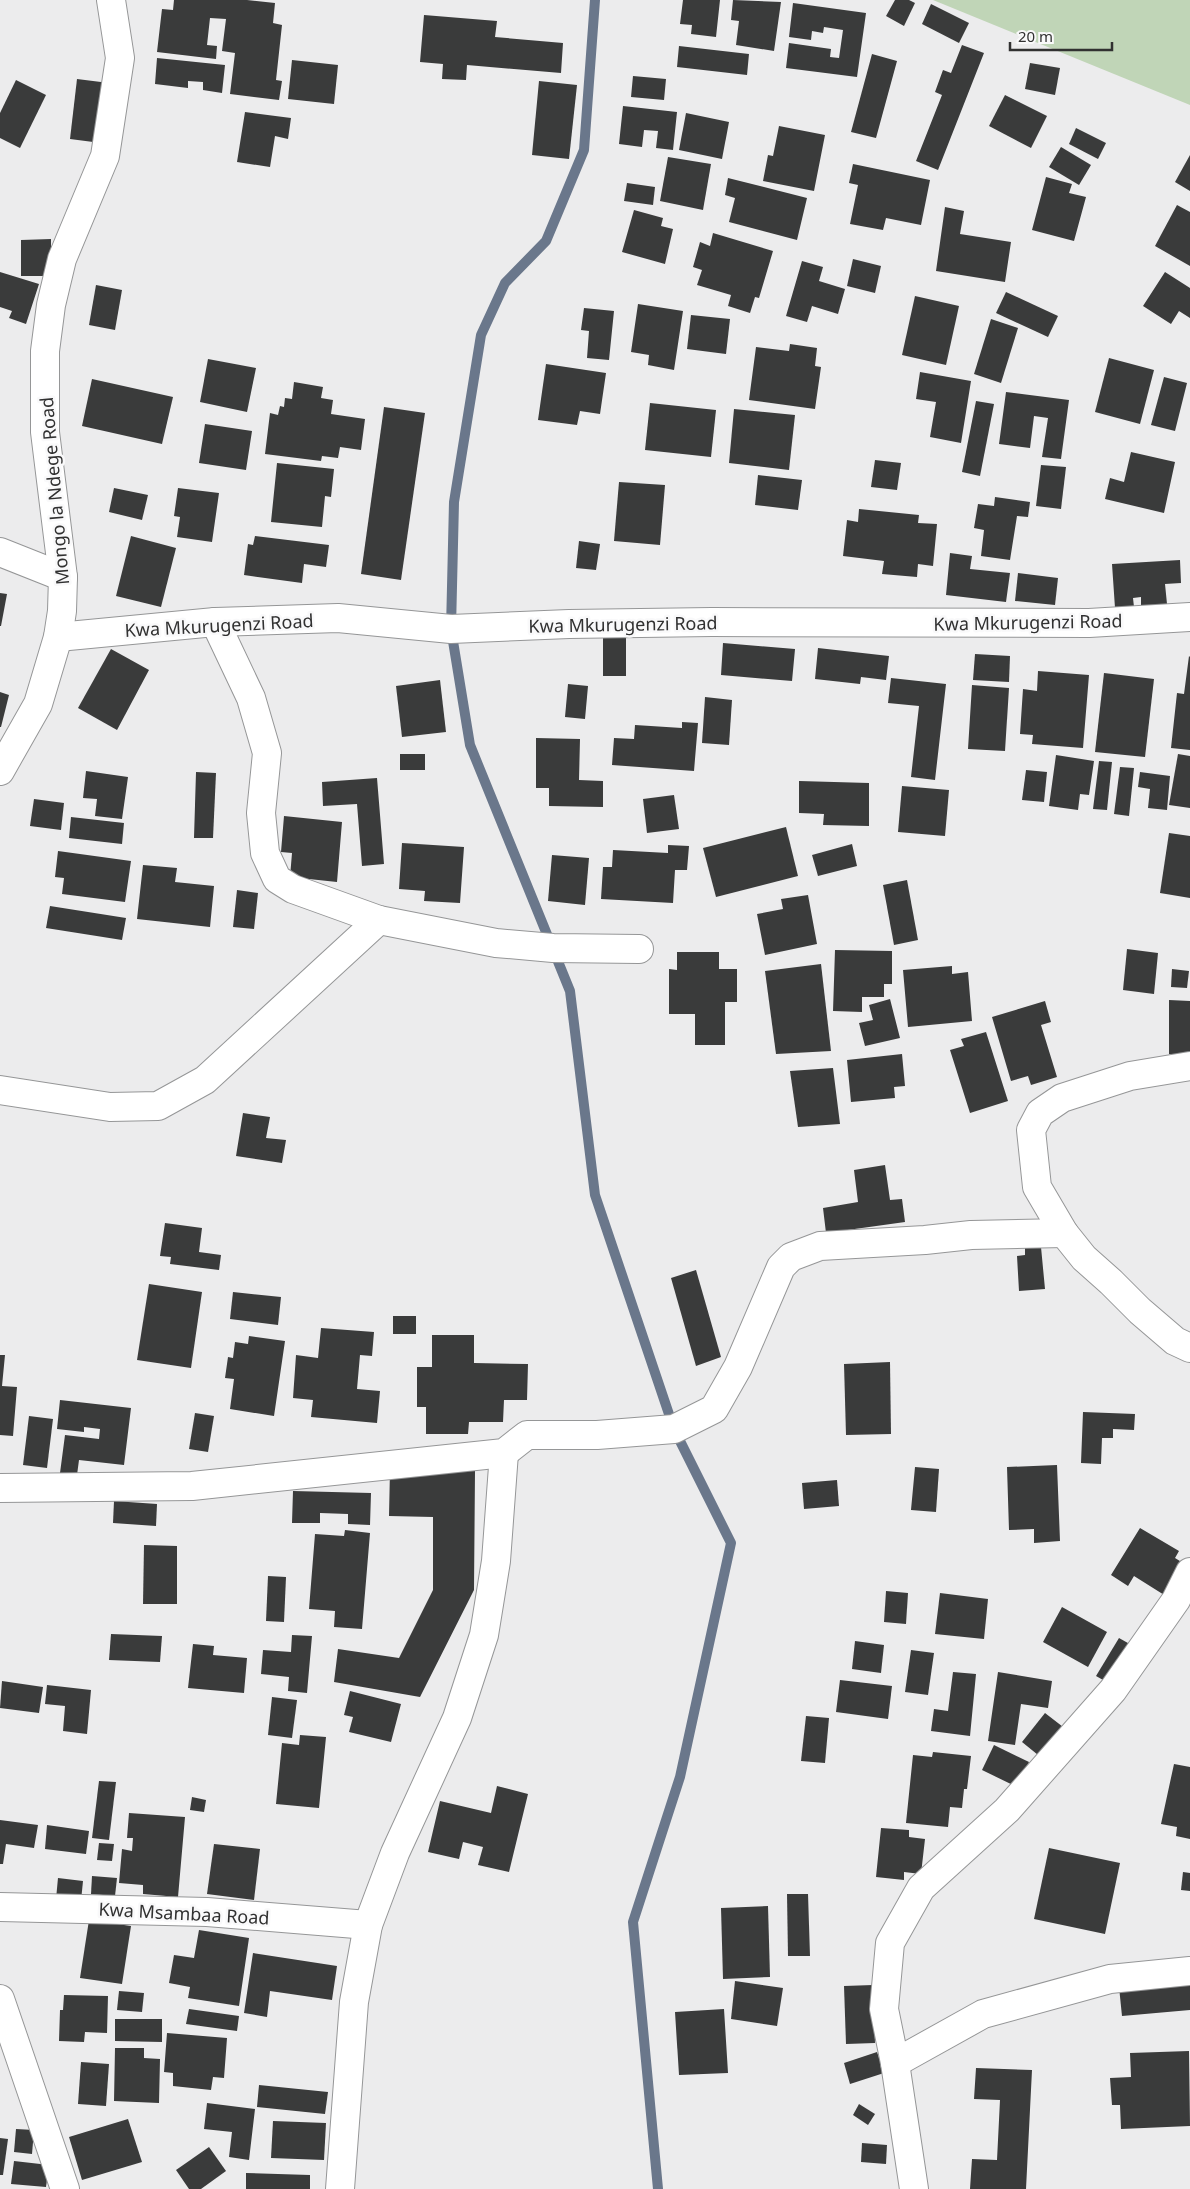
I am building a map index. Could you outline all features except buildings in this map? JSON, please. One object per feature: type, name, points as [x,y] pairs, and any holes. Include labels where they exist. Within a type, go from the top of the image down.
[{"type":"street","name":"Mongo la Ndege Road","points":[[0,771],[38,704],[58,637],[62,611],[63,577],[45,432],[45,351],[51,305],[62,259],[105,156],[120,58],[111,0]]},
{"type":"street","points":[[0,552],[63,577]]},
{"type":"street","name":"Kwa Mkurugenzi Road","points":[[58,637],[215,622],[338,618],[451,629],[569,624],[712,622],[1089,622],[1190,617]]},
{"type":"street","points":[[215,622],[251,698],[267,753],[261,813],[265,853],[277,879],[293,889],[379,920],[496,943],[553,948],[639,949]]},
{"type":"street","points":[[0,1090],[110,1107],[158,1106],[205,1080],[379,920]]},
{"type":"street","points":[[1190,1066],[1130,1076],[1062,1098],[1040,1113],[1031,1130],[1037,1187],[1064,1233],[1084,1258],[1112,1282],[1140,1311],[1175,1341],[1190,1348]]},
{"type":"street","points":[[0,1488],[192,1486],[504,1453],[527,1435],[597,1435],[674,1429],[714,1409],[738,1367],[781,1267],[791,1257],[820,1246],[925,1240],[971,1235],[1064,1233]]},
{"type":"street","points":[[340,2189],[354,2002],[368,1926],[395,1853],[457,1718],[484,1635],[496,1561],[504,1453]]},
{"type":"street","points":[[914,2189],[895,2063],[884,2009],[890,1943],[921,1888],[1007,1810],[1114,1690],[1176,1600],[1190,1572]]},
{"type":"street","name":"Kwa Msambaa Road","points":[[0,1906],[208,1912],[368,1926]]},
{"type":"street","points":[[895,2063],[983,2014],[1110,1979],[1190,1971]]},
{"type":"street","points":[[0,1999],[65,2189]]},
{"type":"green space","points":[[933,0],[1190,0],[1190,105]]},
{"type":"waterway","points":[[595,0],[584,150],[546,241],[505,283],[481,335],[454,502],[451,629],[470,745],[570,991],[595,1195],[674,1429],[731,1543],[680,1777],[633,1922],[658,2189]]}]
